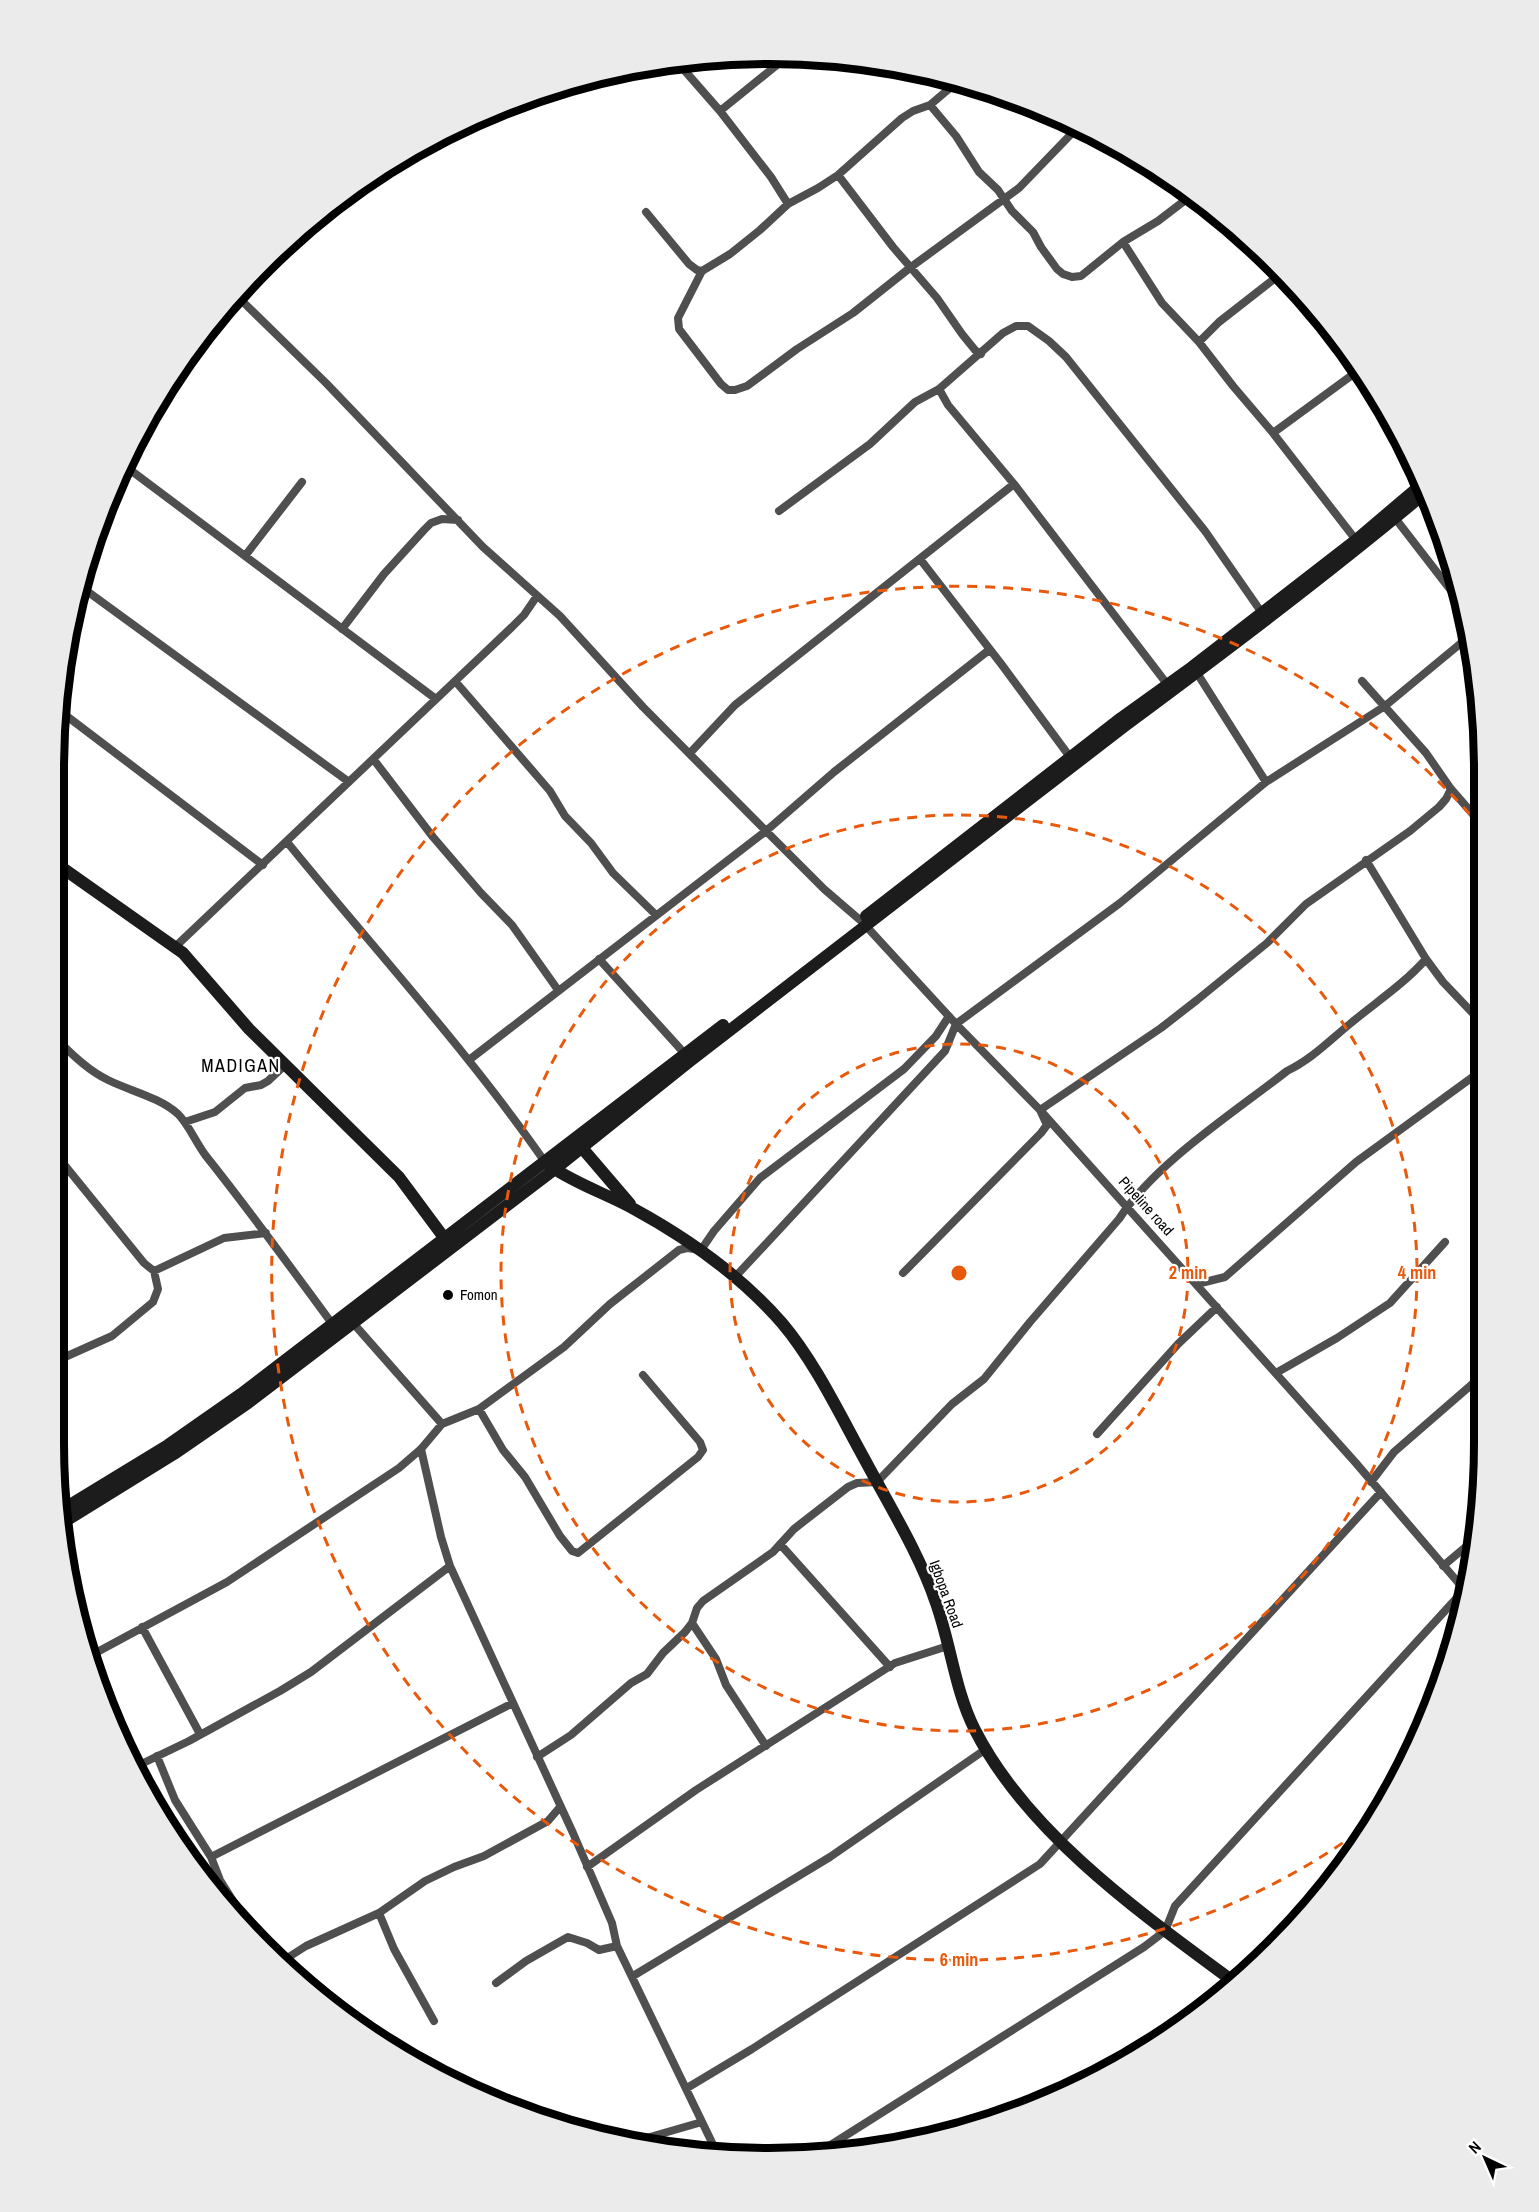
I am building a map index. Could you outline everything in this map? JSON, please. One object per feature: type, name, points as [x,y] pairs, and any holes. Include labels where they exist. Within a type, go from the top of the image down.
[{"type":"main road","points":[[578,1143],[690,1061],[1070,758],[1356,540],[1416,489]]},
{"type":"main road","points":[[69,1519],[174,1454],[248,1403],[353,1323],[550,1166],[685,1054],[1197,674],[1361,547],[1420,497]]},
{"type":"main road","points":[[64,869],[175,947],[193,963],[240,1020],[399,1177],[445,1239]]},
{"type":"main road","points":[[578,1143],[635,1209]]},
{"type":"main road","points":[[550,1166],[635,1209]]},
{"type":"main road","points":[[68,1506],[168,1445],[241,1394],[445,1239],[550,1166]]},
{"type":"main road","name":"Igbopa Road","points":[[635,1209],[701,1250],[736,1276],[763,1302],[790,1334],[835,1405],[916,1556],[936,1602],[968,1714],[986,1749],[1026,1805],[1061,1843],[1165,1931],[1228,1978]]},
{"type":"street","points":[[720,111],[778,64]]},
{"type":"street","points":[[684,70],[720,111],[771,177],[788,204]]},
{"type":"street","points":[[950,88],[930,105],[902,118],[838,175],[788,204],[738,248],[702,271],[678,318],[679,329],[728,390],[747,386],[797,349],[853,313],[1033,176],[1072,133]]},
{"type":"street","points":[[930,105],[956,136],[980,172],[1004,198],[1012,211],[1033,232],[1057,269],[1072,277],[1081,276],[1124,242],[1158,221],[1185,200]]},
{"type":"street","points":[[838,175],[975,350],[981,354]]},
{"type":"street","points":[[646,212],[689,264],[702,271]]},
{"type":"street","points":[[1124,242],[1162,303],[1199,342],[1356,540]]},
{"type":"street","points":[[1199,342],[1219,322],[1275,278]]},
{"type":"street","name":"Pipeline road","points":[[242,301],[326,382],[483,547],[560,616],[643,707],[824,889],[863,923],[956,1024],[1041,1110],[1381,1492],[1460,1585]]},
{"type":"street","points":[[779,512],[870,444],[915,402],[939,389],[1003,333],[1016,326],[1028,326],[1049,341],[1079,374],[1205,531],[1262,613]]},
{"type":"street","points":[[1273,433],[1353,374]]},
{"type":"street","points":[[939,389],[961,421],[1014,484],[1167,684]]},
{"type":"street","points":[[131,471],[436,699]]},
{"type":"street","points":[[245,556],[302,482]]},
{"type":"street","points":[[690,753],[735,705],[1014,484]]},
{"type":"street","points":[[1395,518],[1451,590]]},
{"type":"street","points":[[342,629],[384,574],[431,523],[442,519],[458,520]]},
{"type":"street","points":[[920,559],[1070,758]]},
{"type":"street","points":[[88,592],[350,782]]},
{"type":"street","points":[[175,947],[524,615],[537,596]]},
{"type":"street","points":[[736,1276],[945,1052],[956,1024],[1120,903],[1266,782],[1384,706],[1463,642]]},
{"type":"street","points":[[469,1060],[766,831],[834,772],[989,650]]},
{"type":"street","points":[[1197,674],[1266,782]]},
{"type":"street","points":[[455,681],[550,791],[565,816],[591,843],[613,873],[656,915]]},
{"type":"street","points":[[1362,681],[1425,753],[1450,789],[1474,816]]},
{"type":"street","points":[[67,716],[263,865]]},
{"type":"street","points":[[374,760],[480,893],[512,925],[558,990]]},
{"type":"street","points":[[903,1273],[1041,1133],[1047,1125],[1041,1110],[1188,1007],[1267,943],[1306,904],[1410,831],[1439,807],[1450,789]]},
{"type":"street","points":[[287,842],[469,1060],[550,1166]]},
{"type":"street","points":[[1366,860],[1426,959],[1443,982],[1474,1014]]},
{"type":"street","points":[[599,959],[685,1054]]},
{"type":"street","points":[[537,1757],[571,1735],[631,1683],[646,1674],[692,1623],[697,1608],[703,1602],[765,1558],[794,1529],[848,1487],[857,1483],[877,1482],[952,1404],[984,1379],[1119,1219],[1127,1206],[1168,1164],[1287,1071],[1317,1053],[1348,1024],[1400,985],[1426,959]]},
{"type":"street","points":[[97,1652],[227,1581],[399,1468],[421,1449],[442,1424],[479,1409],[564,1347],[610,1304],[679,1250],[687,1248],[701,1250],[714,1231],[760,1178],[904,1069],[936,1036],[949,1016]]},
{"type":"street","points":[[64,1046],[106,1079],[166,1105],[185,1122],[199,1147],[266,1233],[333,1325]]},
{"type":"street","points":[[185,1122],[215,1112],[245,1088],[268,1081],[285,1065]]},
{"type":"street","points":[[1197,1284],[1225,1277],[1356,1162],[1474,1076]]},
{"type":"street","points":[[64,1164],[144,1263],[154,1271],[158,1289],[153,1302],[112,1336],[65,1357]]},
{"type":"street","points":[[154,1271],[224,1238],[266,1233]]},
{"type":"street","points":[[1276,1373],[1337,1338],[1390,1303],[1445,1242]]},
{"type":"street","points":[[1097,1434],[1178,1344],[1217,1307]]},
{"type":"street","points":[[353,1323],[442,1424]]},
{"type":"street","points":[[479,1409],[503,1450],[525,1477],[560,1536],[572,1551],[579,1553],[698,1457],[703,1450],[700,1442],[644,1376]]},
{"type":"street","points":[[1371,1482],[1394,1452],[1474,1383]]},
{"type":"street","points":[[421,1449],[450,1566],[612,1923],[617,1946],[713,2145]]},
{"type":"street","points":[[687,2088],[752,2049],[1040,1864],[1381,1492]]},
{"type":"street","points":[[780,1544],[890,1667]]},
{"type":"street","points":[[1443,1566],[1466,1546]]},
{"type":"street","points":[[142,1763],[280,1691],[311,1672],[450,1566]]},
{"type":"street","points":[[832,2144],[1144,1947],[1165,1931],[1175,1906],[1455,1604]]},
{"type":"street","points":[[692,1623],[716,1659],[726,1685],[766,1746]]},
{"type":"street","points":[[142,1627],[200,1734]]},
{"type":"street","points":[[587,1867],[696,1790],[890,1667],[948,1646]]},
{"type":"street","points":[[212,1857],[513,1703]]},
{"type":"street","points":[[633,1976],[830,1857],[986,1749]]},
{"type":"street","points":[[157,1756],[179,1808],[212,1857],[220,1880],[230,1897]]},
{"type":"street","points":[[289,1958],[306,1946],[379,1913],[425,1881],[484,1856],[548,1821],[560,1807]]},
{"type":"street","points":[[379,1913],[394,1949],[434,2021]]},
{"type":"street","points":[[496,1983],[526,1961],[568,1936],[599,1950],[617,1946]]},
{"type":"street","points":[[650,2137],[702,2122]]},
{"type":"place","name":"Fomon","points":[[448,1295]]},
{"type":"district","name":"MADIGAN","points":[[241,1066]]}]
